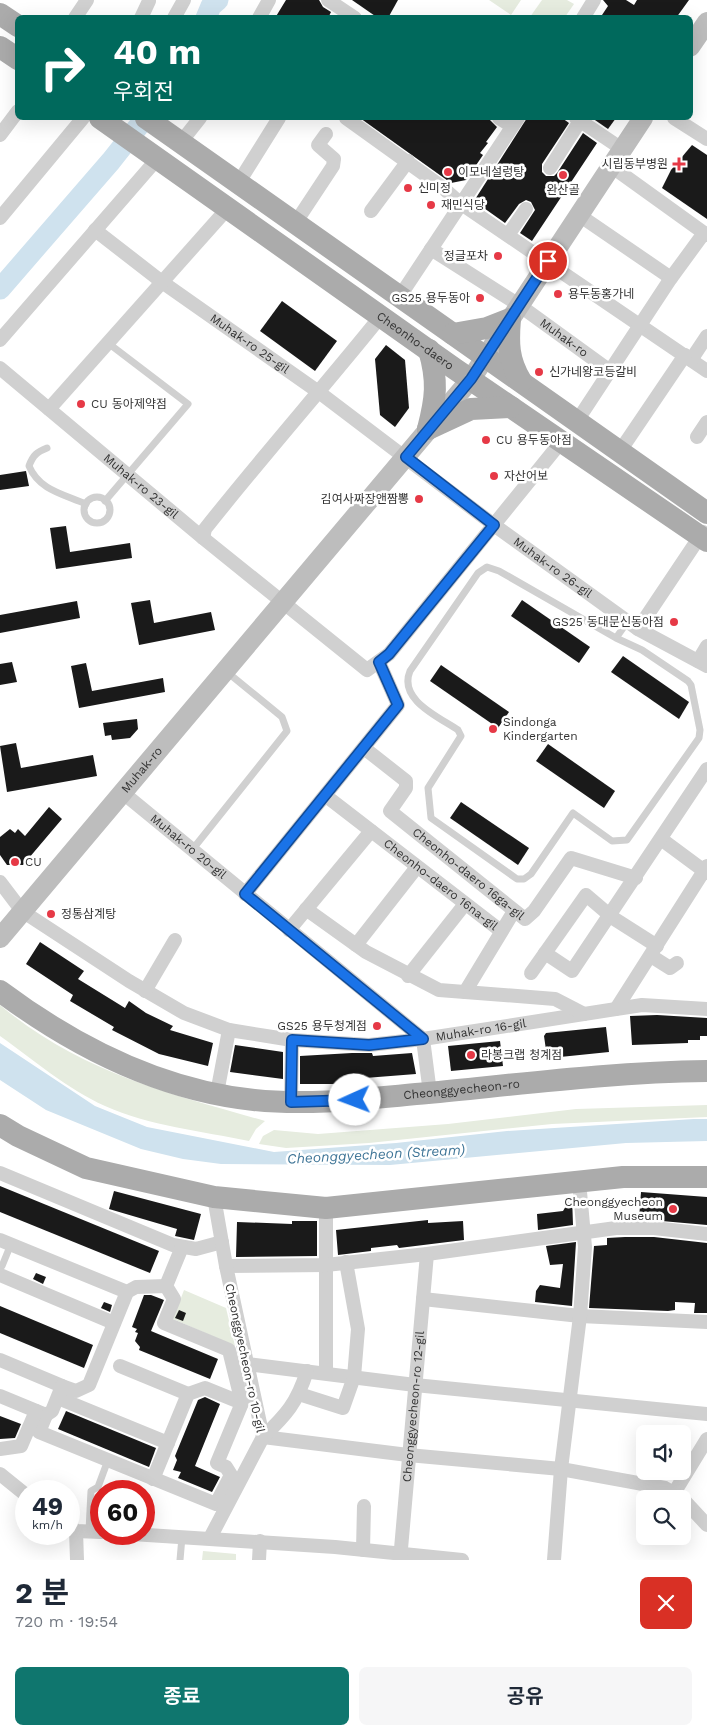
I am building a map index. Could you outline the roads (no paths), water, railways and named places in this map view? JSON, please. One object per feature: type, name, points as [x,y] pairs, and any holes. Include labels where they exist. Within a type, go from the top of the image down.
[{"type":"main road","points":[[0,14],[15,24]]},
{"type":"main road","points":[[693,43],[707,22]]},
{"type":"main road","points":[[0,47],[15,57]]},
{"type":"main road","name":"Cheonho-daero","points":[[103,120],[561,442],[705,535]]},
{"type":"main road","points":[[149,120],[707,512]]},
{"type":"main road","name":"Muhak-ro","points":[[0,938],[471,379],[642,120]]},
{"type":"main road","points":[[453,334],[487,328],[514,312]]},
{"type":"main road","points":[[514,312],[508,350],[513,368],[522,382]]},
{"type":"main road","points":[[428,350],[436,376],[432,424],[471,409],[511,407]]},
{"type":"main road","name":"Cheonggyecheon-ro","points":[[0,991],[48,1026],[100,1055],[142,1073],[217,1093],[254,1100],[291,1102],[355,1100],[635,1074],[707,1071]]},
{"type":"main road","points":[[0,1125],[18,1136],[86,1168],[214,1197],[326,1208],[622,1177],[707,1177]]},
{"type":"street","points":[[77,15],[87,0]]},
{"type":"street","points":[[176,15],[184,0]]},
{"type":"street","points":[[261,15],[269,0]]},
{"type":"street","points":[[328,0],[350,15]]},
{"type":"street","points":[[585,15],[594,0]]},
{"type":"street","points":[[143,15],[150,1]]},
{"type":"street","points":[[0,136],[15,115]]},
{"type":"street","points":[[0,218],[81,120]]},
{"type":"street","points":[[181,142],[198,120]]},
{"type":"street","points":[[239,182],[278,120]]},
{"type":"street","points":[[349,120],[408,161],[460,203],[641,324],[707,371]]},
{"type":"street","points":[[550,168],[577,120]]},
{"type":"street","points":[[579,120],[622,149]]},
{"type":"street","points":[[677,120],[707,139]]},
{"type":"street","points":[[400,296],[515,122]]},
{"type":"street","points":[[296,222],[333,166],[334,159],[322,139]]},
{"type":"street","points":[[0,340],[158,158]]},
{"type":"street","points":[[371,211],[408,161]]},
{"type":"street","points":[[577,421],[671,278],[706,234],[611,166]]},
{"type":"street","points":[[48,409],[228,208]]},
{"type":"street","points":[[508,235],[526,209]]},
{"type":"street","points":[[579,215],[671,278]]},
{"type":"street","name":"Muhak-ro 25-gil","points":[[95,230],[162,282],[320,393],[406,457]]},
{"type":"street","name":"Muhak-ro","points":[[431,249],[514,312],[610,370]]},
{"type":"street","points":[[202,538],[205,529],[243,481],[320,393],[381,316]]},
{"type":"street","points":[[620,451],[688,357],[707,336]]},
{"type":"street","name":"Muhak-ro 23-gil","points":[[0,368],[202,538],[283,602]]},
{"type":"street","points":[[696,438],[707,422]]},
{"type":"street","points":[[283,602],[367,670],[389,654],[561,442]]},
{"type":"street","name":"Muhak-ro 26-gil","points":[[406,457],[494,525],[633,625],[702,663]]},
{"type":"street","name":"Cheonho-daero","points":[[633,625],[705,535]]},
{"type":"street","points":[[702,663],[707,646]]},
{"type":"street","points":[[245,894],[398,705],[379,662]]},
{"type":"street","name":"Cheonho-daero 16ga-gil","points":[[364,748],[406,781],[406,788],[390,811],[525,919],[534,911],[571,858],[636,878]]},
{"type":"street","points":[[545,953],[572,971],[636,878],[707,769]]},
{"type":"street","name":"Muhak-ro 20-gil","points":[[122,792],[423,1039]]},
{"type":"street","name":"Cheonho-daero 16na-gil","points":[[326,796],[501,931],[465,992]]},
{"type":"street","points":[[289,930],[371,831]]},
{"type":"street","points":[[616,1009],[706,870],[661,839]]},
{"type":"street","points":[[356,945],[417,867]]},
{"type":"street","name":"Muhak-ro 16-gil","points":[[0,882],[22,911],[144,990],[184,1013],[229,1030],[292,1040],[369,1045],[423,1039],[642,1005],[707,1009]]},
{"type":"street","points":[[531,973],[586,895],[654,951],[670,968],[677,963]]},
{"type":"street","points":[[408,976],[465,904]]},
{"type":"street","points":[[306,909],[356,945],[408,976],[439,990],[555,999],[584,1014]]},
{"type":"street","points":[[501,931],[514,911]]},
{"type":"street","points":[[144,990],[175,940]]},
{"type":"street","points":[[217,1093],[229,1030]]},
{"type":"street","points":[[423,1039],[430,1093]]},
{"type":"street","points":[[291,1102],[292,1040]]},
{"type":"street","points":[[0,1173],[182,1247],[196,1250],[222,1242]]},
{"type":"street","points":[[554,1560],[561,1469],[568,1400],[580,1316],[585,1247],[579,1181]]},
{"type":"street","name":"Cheonggyecheon-ro 10-gil","points":[[210,1538],[263,1437],[226,1266],[214,1197]]},
{"type":"street","points":[[326,1208],[326,1374]]},
{"type":"street","points":[[226,1266],[326,1264],[427,1254],[616,1228],[654,1228],[707,1234]]},
{"type":"street","points":[[5,1242],[127,1292]]},
{"type":"street","points":[[166,1286],[182,1247]]},
{"type":"street","name":"Cheonggyecheon-ro 12-gil","points":[[399,1557],[427,1254]]},
{"type":"street","points":[[299,1394],[343,1408],[354,1377],[358,1329],[346,1262]]},
{"type":"street","points":[[1,1270],[114,1322]]},
{"type":"street","points":[[60,1392],[76,1391],[88,1385],[127,1292],[136,1287],[166,1286]]},
{"type":"street","points":[[41,1413],[39,1432],[216,1504],[231,1475],[226,1467],[217,1463],[242,1402],[229,1350],[164,1323],[174,1300],[166,1286]]},
{"type":"street","points":[[423,1299],[580,1316],[707,1322]]},
{"type":"street","points":[[0,1360],[60,1392],[168,1443]]},
{"type":"street","points":[[247,1364],[415,1385],[707,1414]]},
{"type":"street","points":[[120,1366],[188,1394],[205,1388],[242,1402]]},
{"type":"street","points":[[263,1437],[286,1416],[299,1394],[307,1371]]},
{"type":"street","points":[[0,1396],[41,1413],[52,1411],[60,1392]]},
{"type":"street","points":[[153,1479],[188,1394]]},
{"type":"street","points":[[0,1449],[21,1446],[41,1413]]},
{"type":"street","points":[[263,1437],[408,1455],[561,1469],[669,1490]]},
{"type":"street","points":[[676,1490],[707,1439]]},
{"type":"street","points":[[2,1479],[15,1488]]},
{"type":"street","points":[[363,1550],[364,1506]]},
{"type":"street","points":[[691,1508],[707,1525]]},
{"type":"street","points":[[77,1560],[84,1530]]},
{"type":"street","points":[[155,1535],[260,1541],[326,1553],[363,1550],[399,1557],[462,1560]]},
{"type":"street","points":[[259,1560],[260,1541]]},
{"type":"lane","points":[[105,501],[188,404],[108,342]]},
{"type":"lane","points":[[47,448],[37,452],[32,458],[29,466],[34,479],[45,487],[86,504]]},
{"type":"lane","points":[[97,497],[105,501],[109,507],[109,515],[100,522],[92,522],[86,516],[86,504],[97,497]]},
{"type":"lane","points":[[487,567],[498,571],[616,638],[642,650],[688,681],[691,685],[698,721],[699,738],[628,840],[612,840],[573,813],[531,874],[524,879],[517,879],[431,818],[428,788],[461,736],[458,730],[411,696],[408,686],[410,671],[478,573],[487,567]]},
{"type":"lane","points":[[616,638],[633,625]]},
{"type":"lane","points":[[192,850],[287,730],[282,717],[225,670]]},
{"type":"lane","points":[[1,1270],[5,1242]]},
{"type":"lane","points":[[84,1530],[91,1491],[98,1487],[108,1460]]},
{"type":"lane","points":[[180,1560],[182,1536]]},
{"type":"water","name":"Cheonggyecheon (Stream)","points":[[0,1043],[95,1106],[147,1127],[274,1152],[396,1143],[507,1131],[694,1119],[707,1119],[707,1141],[626,1143],[390,1165],[221,1164],[183,1159],[141,1149],[46,1110],[0,1080]]},
{"type":"waterway","points":[[207,15],[211,6],[218,0]]},
{"type":"waterway","points":[[0,289],[111,161],[143,120]]},
{"type":"place","name":"시립동부병원","points":[[679,164]]},
{"type":"place","name":"이모네설렁탕","points":[[448,172]]},
{"type":"place","name":"완산골","points":[[563,175]]},
{"type":"place","name":"신미정","points":[[408,188]]},
{"type":"place","name":"재민식당","points":[[431,205]]},
{"type":"place","name":"정글포차","points":[[498,256]]},
{"type":"place","name":"용두동홍가네","points":[[558,294]]},
{"type":"place","name":"GS25 용두동아","points":[[480,298]]},
{"type":"place","name":"신가네왕코등갈비","points":[[539,372]]},
{"type":"place","name":"CU 동아제약점","points":[[81,404]]},
{"type":"place","name":"CU 용두동아점","points":[[486,440]]},
{"type":"place","name":"자산어보","points":[[494,476]]},
{"type":"place","name":"김여사짜장앤짬뽕","points":[[419,499]]},
{"type":"place","name":"GS25 동대문신동아점","points":[[674,622]]},
{"type":"place","name":"Sindonga Kindergarten","points":[[493,729]]},
{"type":"place","name":"CU","points":[[15,862]]},
{"type":"place","name":"정통삼계탕","points":[[51,914]]},
{"type":"place","name":"GS25 용두청계점","points":[[377,1026]]},
{"type":"place","name":"라봉크랩 청계점","points":[[471,1055]]},
{"type":"place","name":"Cheonggyecheon Museum","points":[[673,1209]]}]
